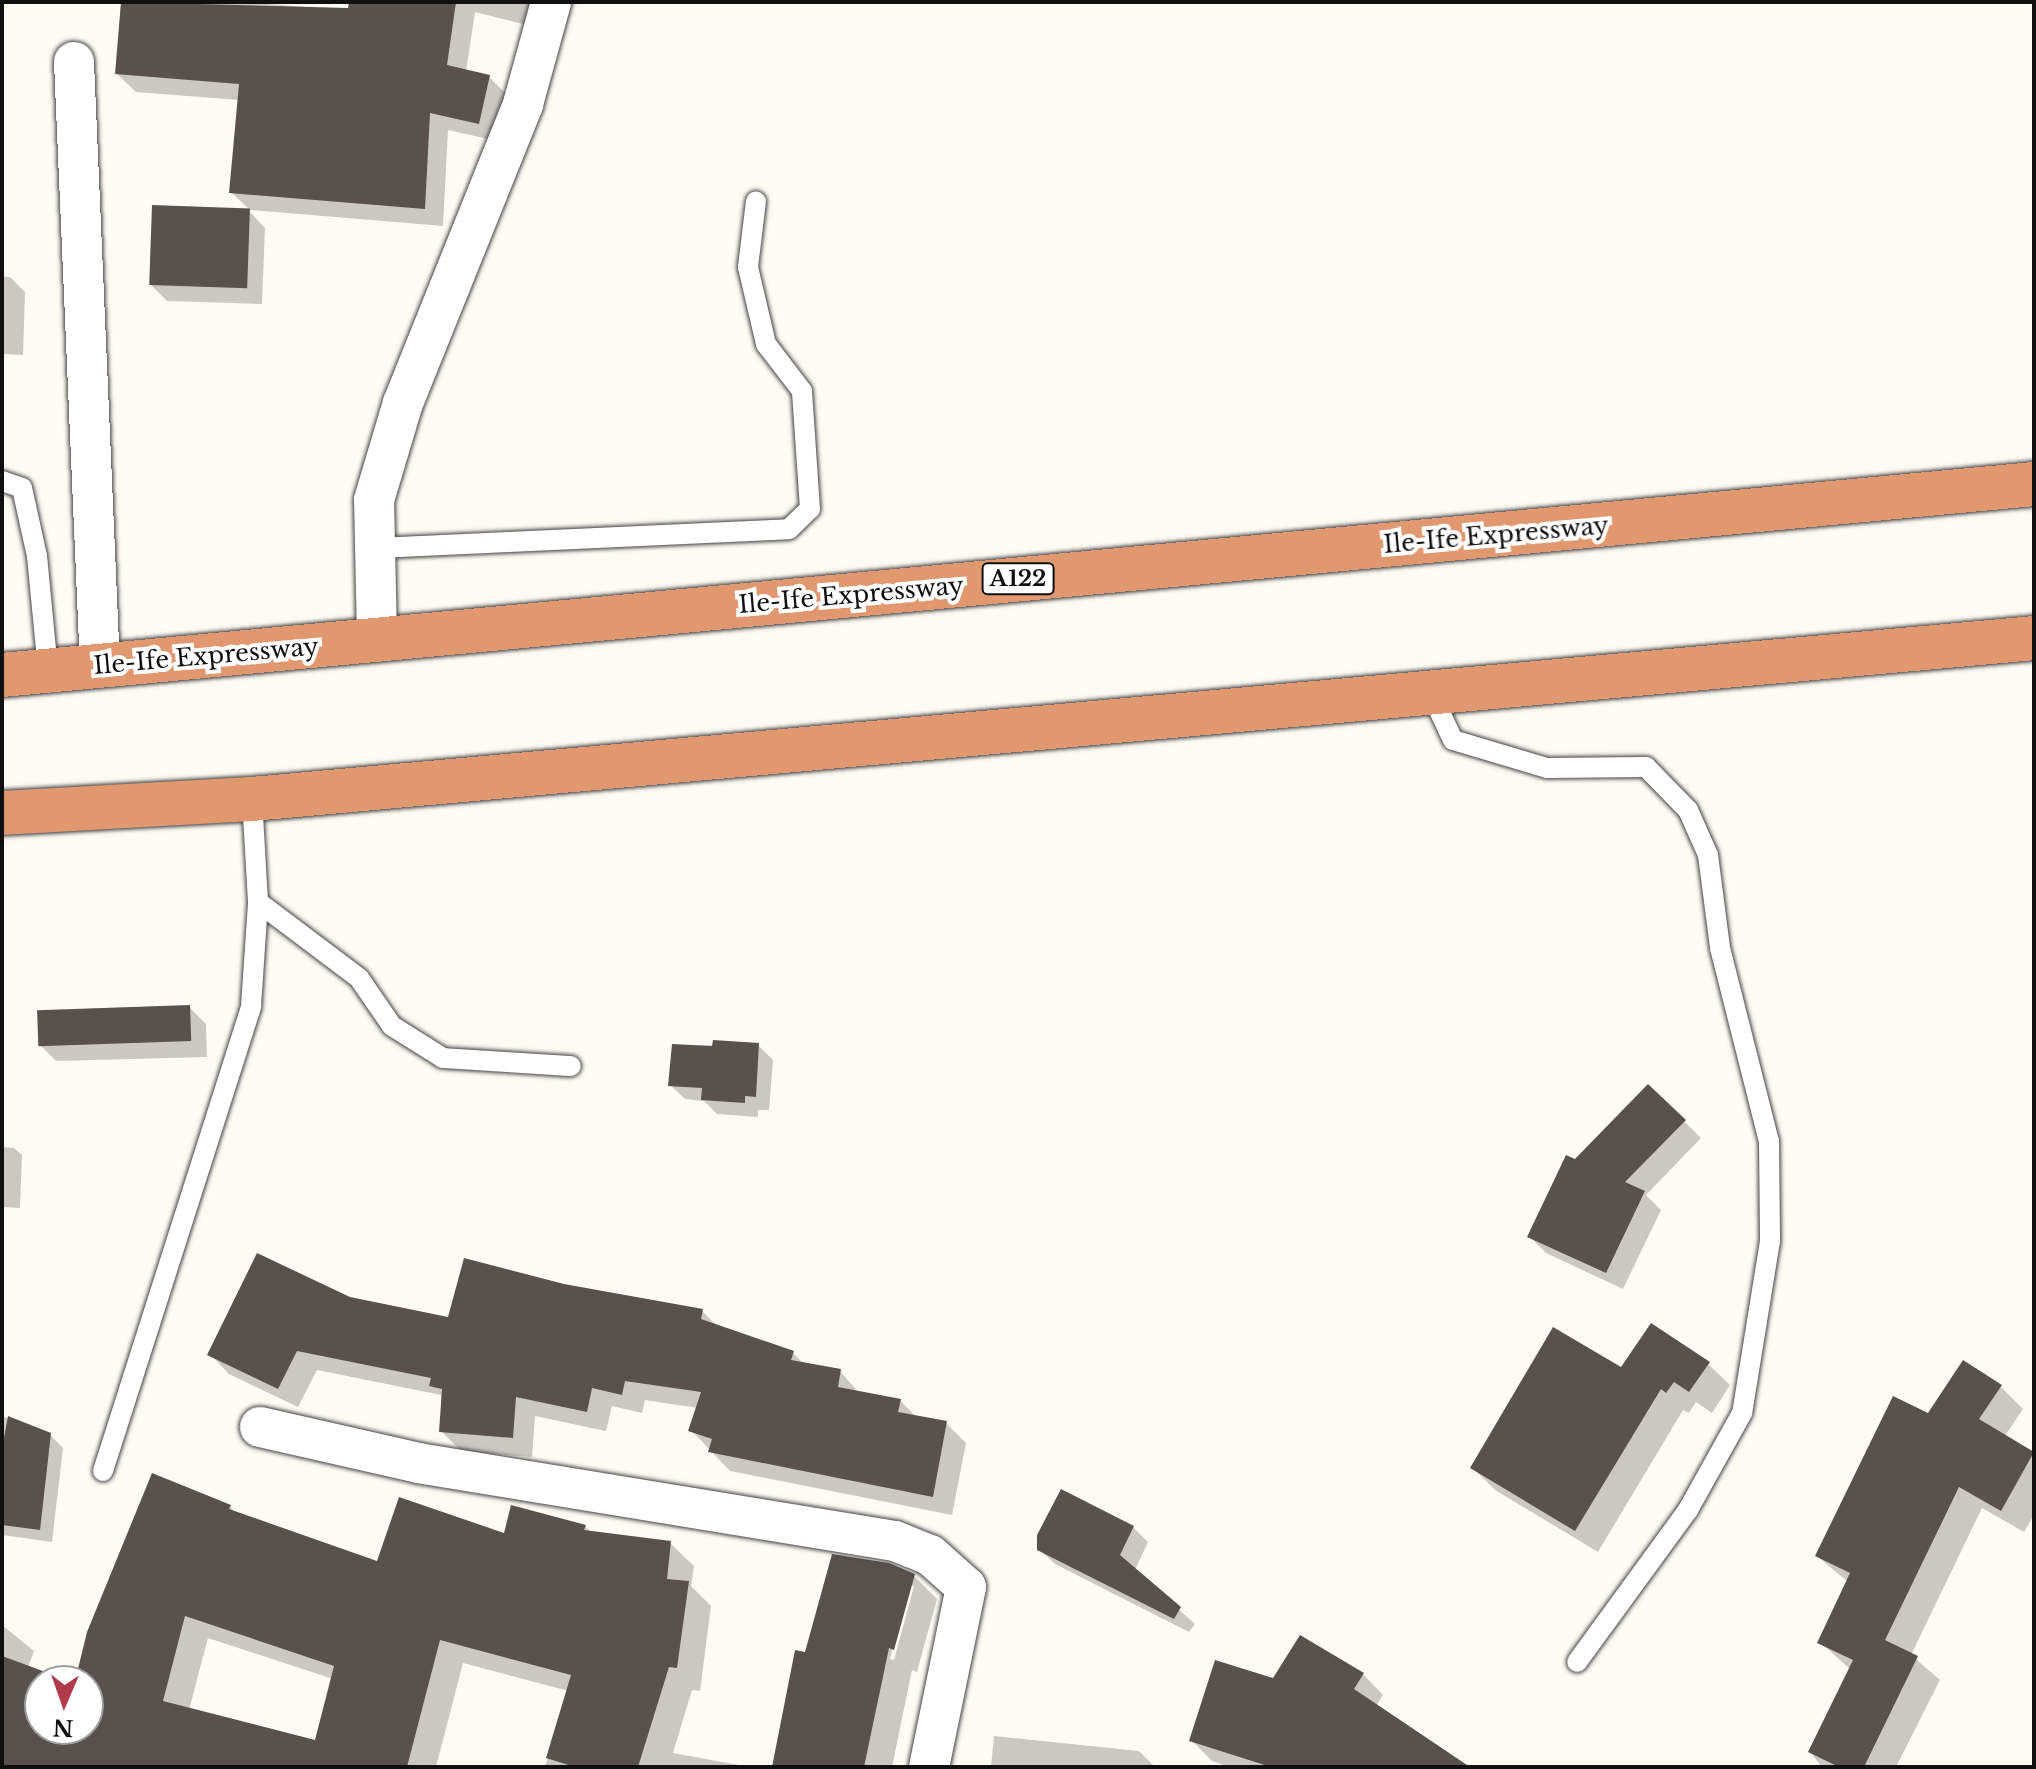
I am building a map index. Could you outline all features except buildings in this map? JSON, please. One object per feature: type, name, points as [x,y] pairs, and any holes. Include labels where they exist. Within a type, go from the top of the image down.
[{"type":"highway","name":"Ile-Ife Expressway","points":[[2,675],[2034,484]]},
{"type":"highway","points":[[2,813],[252,799],[2034,638]]},
{"type":"street","points":[[377,640],[374,500],[403,403],[523,104],[551,2]]},
{"type":"street","points":[[74,62],[100,666]]},
{"type":"street","points":[[260,1427],[418,1463],[895,1541],[930,1555],[966,1587],[929,1767]]},
{"type":"lane","points":[[377,548],[789,529],[810,509],[802,391],[766,344],[748,267],[756,201]]},
{"type":"lane","points":[[2,481],[22,488],[37,556],[48,671]]},
{"type":"lane","points":[[1430,691],[1453,740],[1547,768],[1646,767],[1688,810],[1708,855],[1720,948],[1769,1141],[1770,1241],[1742,1413],[1688,1510],[1577,1662]]},
{"type":"lane","points":[[103,1471],[248,1019],[258,902],[252,799]]},
{"type":"lane","points":[[258,902],[359,978],[392,1026],[443,1058],[571,1066]]}]
